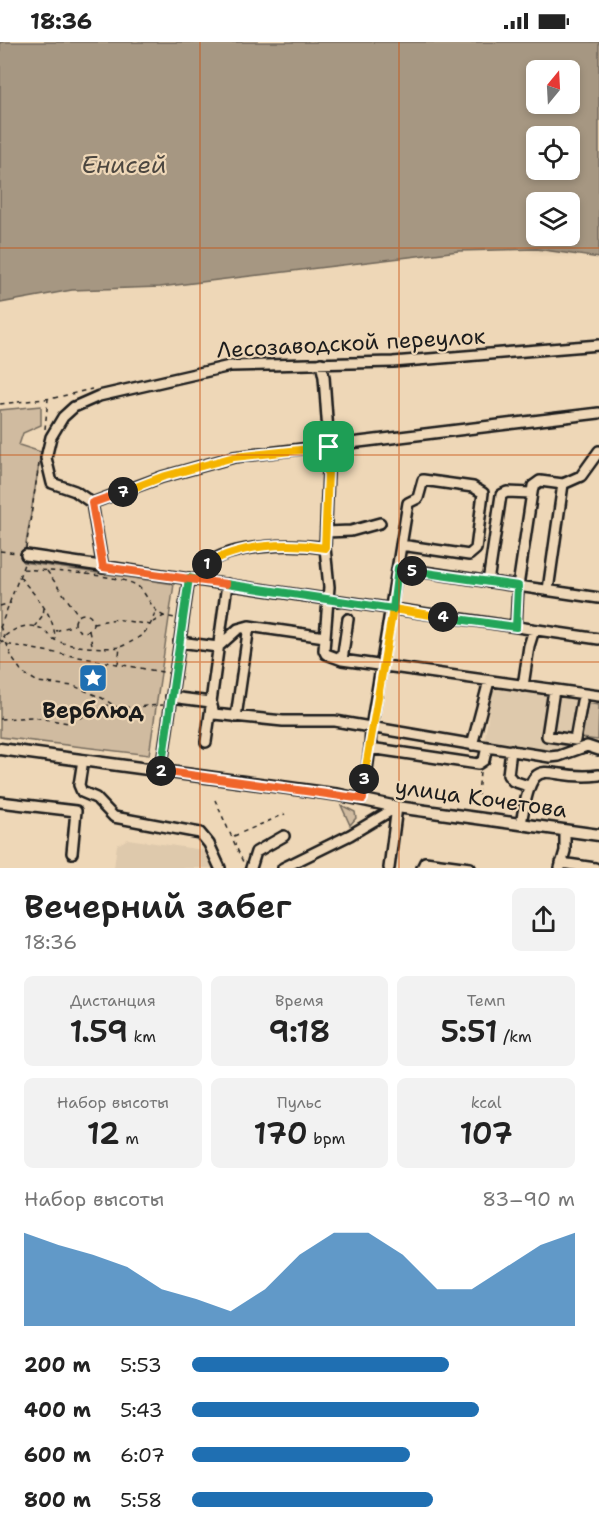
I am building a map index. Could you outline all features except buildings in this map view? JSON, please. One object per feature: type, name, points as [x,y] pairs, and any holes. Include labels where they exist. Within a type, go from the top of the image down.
[{"type":"main road","name":"улица Кочетова","points":[[0,750],[363,799],[398,807],[599,835]]},
{"type":"street","name":"Лесозаводской переулок","points":[[92,503],[75,490],[52,483],[46,458],[51,437],[63,417],[74,407],[99,396],[230,366],[393,362],[599,345]]},
{"type":"street","points":[[321,363],[329,447],[325,548],[326,654],[342,660],[599,696]]},
{"type":"street","points":[[103,567],[92,503],[162,477],[234,457],[599,414]]},
{"type":"street","points":[[516,627],[518,586],[531,493],[537,482],[563,484],[588,469],[599,451]]},
{"type":"street","points":[[363,799],[371,728],[393,609],[401,545],[408,503],[418,498],[423,480],[473,487],[483,493],[476,549],[470,555],[401,545]]},
{"type":"street","points":[[548,590],[563,484]]},
{"type":"street","points":[[488,582],[501,495],[507,492],[531,493]]},
{"type":"street","points":[[326,532],[351,531],[380,523]]},
{"type":"street","points":[[161,771],[179,642],[193,579],[207,564],[236,551],[274,547],[325,548]]},
{"type":"street","points":[[26,555],[599,639]]},
{"type":"street","points":[[398,568],[599,598]]},
{"type":"street","points":[[206,741],[227,584]]},
{"type":"street","points":[[342,660],[348,619]]},
{"type":"street","points":[[179,642],[218,647],[238,629],[249,626],[325,637]]},
{"type":"street","points":[[236,717],[249,626]]},
{"type":"street","points":[[523,686],[529,646],[534,630]]},
{"type":"street","points":[[472,745],[489,681]]},
{"type":"street","points":[[554,690],[547,736],[576,740],[582,701]]},
{"type":"street","points":[[170,702],[211,702]]},
{"type":"street","points":[[211,702],[214,714],[335,721],[550,757],[587,746],[599,750]]},
{"type":"street","points":[[370,748],[474,763],[482,762],[487,747]]},
{"type":"street","points":[[512,750],[508,775],[513,781],[528,786]]},
{"type":"street","points":[[521,824],[528,786],[535,777],[545,771],[550,757]]},
{"type":"street","points":[[72,853],[76,811],[82,792],[80,785],[83,760]]},
{"type":"street","points":[[545,771],[585,777],[599,775]]},
{"type":"street","points":[[82,792],[96,798],[114,817],[200,833],[209,844],[220,868]]},
{"type":"street","points":[[0,802],[76,811]]},
{"type":"street","points":[[283,868],[350,835],[398,807]]},
{"type":"street","points":[[389,868],[398,807]]},
{"type":"street","points":[[565,831],[565,851],[560,866],[595,868]]},
{"type":"street","points":[[251,868],[256,852],[284,836]]},
{"type":"street","points":[[422,868],[425,862],[470,868]]},
{"type":"path","points":[[44,437],[48,399]]},
{"type":"path","points":[[40,457],[26,555],[20,577],[0,627],[5,644],[15,663],[31,679],[47,685],[74,686],[118,708],[132,709],[170,702]]},
{"type":"path","points":[[0,550],[26,555]]},
{"type":"path","points":[[22,569],[46,570],[135,585],[155,611],[164,616],[183,619]]},
{"type":"path","points":[[46,570],[80,616]]},
{"type":"path","points":[[20,577],[44,607],[55,631],[55,640]]},
{"type":"path","points":[[0,606],[10,603]]},
{"type":"path","points":[[34,627],[43,615],[44,607]]},
{"type":"path","points":[[152,624],[155,611]]},
{"type":"path","points":[[80,616],[88,615],[93,623]]},
{"type":"path","points":[[55,631],[75,625],[80,616]]},
{"type":"path","points":[[4,637],[14,628],[34,627],[45,631],[55,640],[108,649],[120,647],[145,634],[152,624],[164,616]]},
{"type":"path","points":[[93,623],[129,619],[152,624]]},
{"type":"path","points":[[92,646],[89,631],[93,623]]},
{"type":"path","points":[[75,625],[80,631],[89,631]]},
{"type":"path","points":[[0,640],[5,644],[175,674]]},
{"type":"path","points":[[118,664],[120,647]]},
{"type":"path","points":[[0,718],[33,717],[69,723],[110,704]]},
{"type":"path","points":[[478,795],[482,762]]},
{"type":"path","points":[[215,800],[246,868]]},
{"type":"path","points":[[232,837],[285,814]]},
{"type":"shaded area","points":[[41,406],[41,425],[23,433],[19,445],[41,452],[23,562],[174,584],[149,755],[0,737],[0,410]]},
{"type":"shaded area","points":[[493,685],[585,698],[579,743],[552,753],[484,744]]},
{"type":"shaded area","points":[[585,703],[599,705],[598,740],[581,738]]},
{"type":"shaded area","points":[[341,805],[355,812],[356,818],[350,825]]},
{"type":"shaded area","points":[[128,839],[203,850],[213,868],[114,868],[117,845]]},
{"type":"water","name":"Енисей","points":[[0,42],[599,42],[599,258],[537,249],[459,251],[160,287],[72,290],[0,303]]},
{"type":"place","name":"Верблюд","points":[[93,678]]},
{"type":"route","points":[[329,447],[234,457],[162,477],[92,503],[103,567],[189,578],[198,580],[393,609],[398,568],[518,586],[516,627],[393,609],[371,728],[363,799],[161,771],[189,578],[198,580],[207,564],[244,550],[274,547],[325,548],[329,447]]}]
